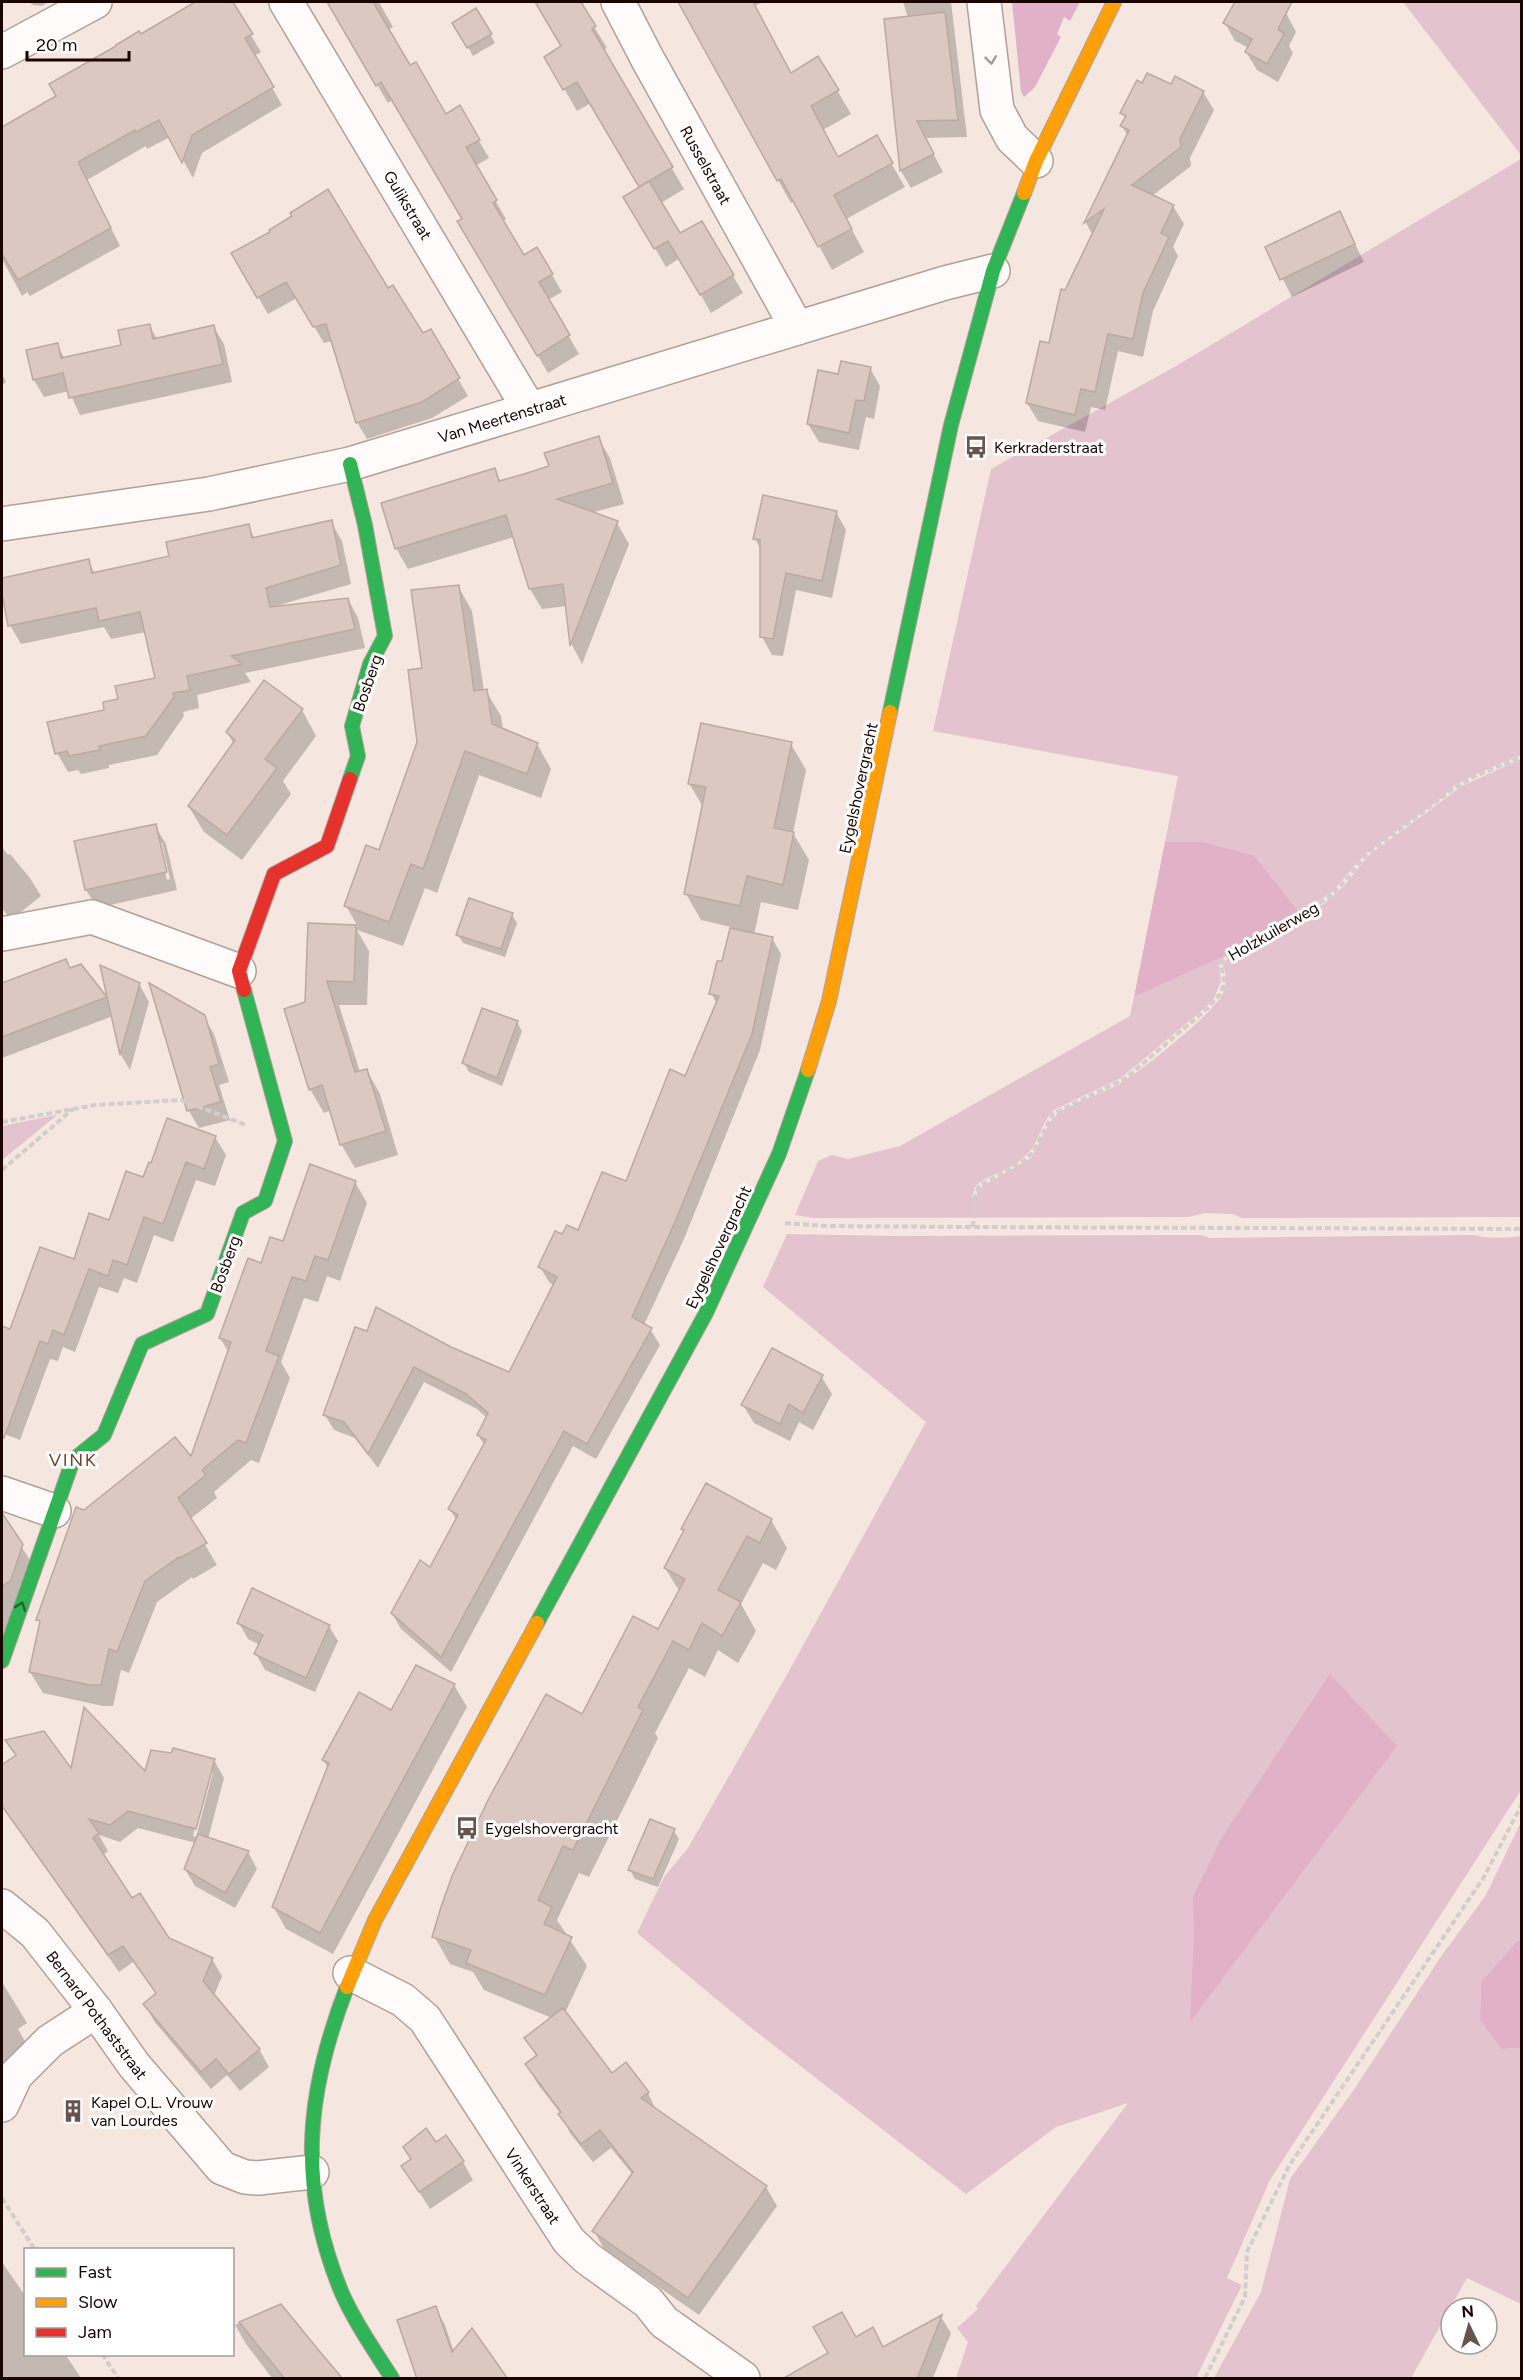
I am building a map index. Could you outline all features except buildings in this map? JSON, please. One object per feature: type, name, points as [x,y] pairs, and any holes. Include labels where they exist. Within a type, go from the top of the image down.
[{"type":"street","points":[[13,45],[95,2]]},
{"type":"street","name":"Gulikstraat","points":[[286,2],[529,409]]},
{"type":"street","name":"Russelstraat","points":[[618,2],[797,328]]},
{"type":"street","points":[[984,2],[997,110],[1012,138],[1036,161]]},
{"type":"street","points":[[993,271],[1036,161],[1114,2]]},
{"type":"street","name":"Van Meertenstraat","points":[[2,524],[209,494],[350,464],[945,283],[993,271]]},
{"type":"street","name":"Eygelshovergracht","points":[[392,2379],[360,2327],[335,2275],[317,2212],[311,2143],[315,2095],[328,2033],[350,1973],[375,1920],[706,1312],[779,1154],[828,1001],[951,425],[993,271]]},
{"type":"street","name":"Bosberg","points":[[238,971],[274,874],[327,846],[358,756],[352,726],[370,664],[386,636],[365,525],[350,464]]},
{"type":"street","points":[[2,934],[92,917],[238,971],[285,1141]]},
{"type":"street","name":"Bosberg","points":[[2,1661],[73,1460],[104,1436],[142,1344],[207,1314],[243,1213],[266,1201],[285,1141]]},
{"type":"street","points":[[2,1493],[54,1511]]},
{"type":"street","name":"Bernard Pothaststraat","points":[[2,1906],[35,1933],[96,2011],[134,2065],[222,2168],[244,2177],[258,2178],[312,2172]]},
{"type":"street","name":"Vinkerstraat","points":[[350,1973],[403,2000],[425,2019],[570,2241],[587,2258],[648,2302],[664,2322],[743,2379]]},
{"type":"street","points":[[2,2105],[16,2075],[50,2041],[96,2011]]},
{"type":"path","name":"Holzkuilerweg","points":[[973,1227],[975,1197],[979,1186],[1024,1161],[1033,1152],[1053,1113],[1126,1078],[1208,1008],[1223,987],[1221,965],[1225,957],[1328,898],[1347,880],[1365,856],[1453,789],[1477,775],[1521,757]]},
{"type":"path","points":[[2,1122],[74,1109],[158,1100],[181,1100],[285,1141]]},
{"type":"path","points":[[2,1170],[74,1109]]},
{"type":"path","points":[[752,1213],[790,1225],[1521,1229]]},
{"type":"path","points":[[1205,2379],[1245,2297],[1247,2252],[1288,2166],[1484,1877],[1521,1804]]},
{"type":"path","points":[[2,2198],[34,2248]]},
{"type":"path","points":[[103,2356],[118,2379]]},
{"type":"shaded area","points":[[1012,2],[1080,2],[1070,21],[1064,17],[1057,34],[1061,37],[1035,87],[1024,97],[1021,92]]},
{"type":"shaded area","points":[[1403,2],[1521,2],[1521,155]]},
{"type":"shaded area","points":[[1521,159],[1521,755],[1454,786],[1364,855],[1331,893],[1300,913],[1254,855],[1203,842],[1165,842],[1178,776],[933,731],[991,469],[1176,366]]},
{"type":"shaded area","points":[[1521,759],[1521,1217],[1242,1218],[1232,1214],[1206,1213],[1188,1217],[814,1218],[795,1215],[818,1161],[832,1155],[848,1159],[900,1146],[1130,1016],[1134,997],[1225,956],[1219,965],[1221,982],[1214,998],[1206,1007],[1121,1078],[1054,1110],[1024,1158],[976,1185],[972,1197],[977,1197],[977,1192],[983,1186],[1031,1158],[1050,1122],[1057,1114],[1127,1079],[1164,1051],[1207,1013],[1223,993],[1226,980],[1223,966],[1227,959],[1325,903],[1345,885],[1368,856],[1462,786]]},
{"type":"shaded area","points":[[1165,842],[1203,842],[1254,855],[1300,913],[1225,956],[1134,997]]},
{"type":"shaded area","points":[[56,1116],[2,1160],[2,1126]]},
{"type":"shaded area","points":[[787,1234],[1201,1235],[1210,1238],[1473,1235],[1497,1238],[1521,1236],[1521,1790],[1270,2180],[1227,2278],[1242,2285],[1196,2378],[956,2378],[968,2342],[957,2328],[978,2309],[976,2306],[1128,2103],[1056,2127],[966,2194],[750,2027],[637,1933],[664,1877],[688,1848],[789,1671],[926,1422],[763,1287]]},
{"type":"shaded area","points":[[1330,1674],[1397,1746],[1190,2022],[1194,1936],[1193,1897],[1222,1837]]},
{"type":"shaded area","points":[[1521,1822],[1521,1941],[1517,1941],[1481,1982],[1480,2020],[1501,2049],[1521,2048],[1521,2304],[1467,2278],[1457,2296],[1439,2296],[1439,2328],[1411,2378],[1214,2378],[1261,2292],[1290,2179],[1353,2091],[1440,1958],[1486,1895]]},
{"type":"shaded area","points":[[1517,1941],[1521,1941],[1521,2048],[1501,2049],[1480,2020],[1481,1982]]},
{"type":"traffic: fast","points":[[890,712],[951,425],[993,271],[1024,193]]},
{"type":"traffic: fast","points":[[350,464],[365,525],[385,636],[370,664],[352,726],[358,756],[350,779]]},
{"type":"traffic: fast","points":[[2,1661],[73,1460],[104,1435],[142,1344],[207,1314],[243,1213],[265,1201],[285,1141],[244,990]]},
{"type":"traffic: fast","points":[[537,1623],[706,1313],[779,1154],[808,1070]]},
{"type":"traffic: fast","points":[[347,1987],[333,2026],[315,2102],[312,2139],[313,2176],[327,2252],[341,2291],[358,2324],[392,2378]]},
{"type":"traffic: slow","points":[[1024,193],[1036,161],[1114,2]]},
{"type":"traffic: slow","points":[[808,1070],[829,1001],[890,712]]},
{"type":"traffic: slow","points":[[347,1987],[375,1920],[537,1623]]},
{"type":"traffic: jam","points":[[244,990],[239,971],[274,874],[327,846],[350,779]]},
{"type":"place","name":"Kerkraderstraat","points":[[976,447]]},
{"type":"place","name":"Eygelshovergracht","points":[[467,1828]]},
{"type":"place","name":"Kapel O.L. Vrouw van Lourdes","points":[[73,2111]]},
{"type":"district","name":"VINK","points":[[73,1460]]}]
